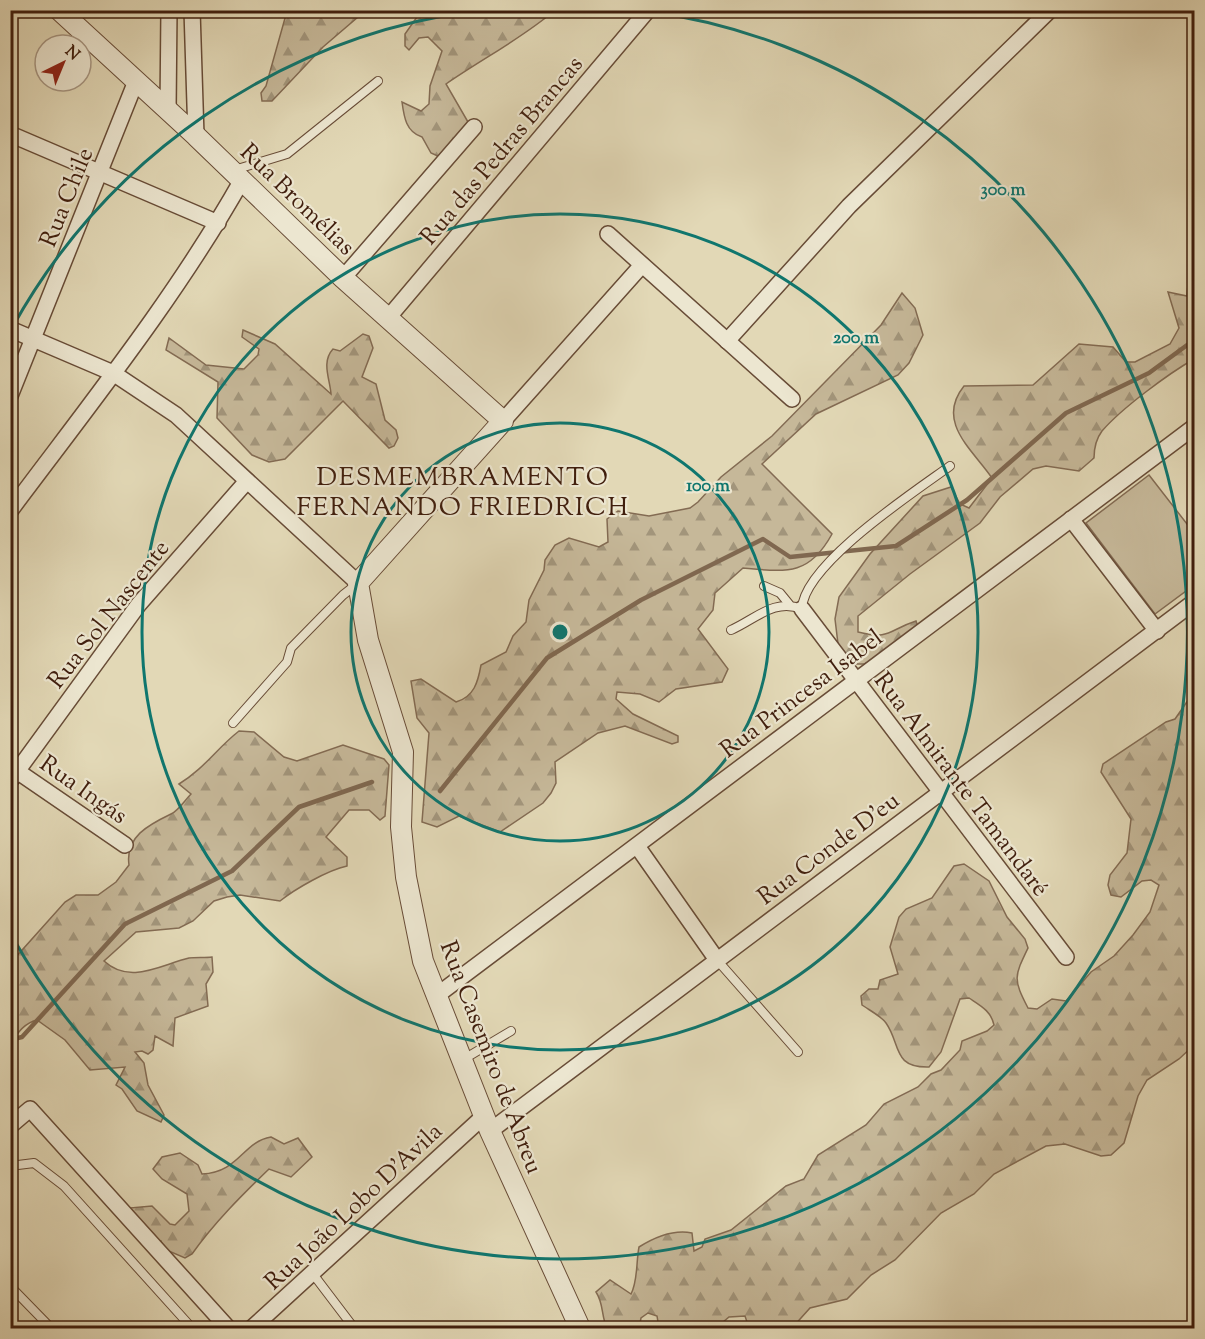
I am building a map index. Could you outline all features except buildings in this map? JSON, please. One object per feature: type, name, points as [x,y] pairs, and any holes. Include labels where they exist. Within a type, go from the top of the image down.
[{"type":"street","name":"Rua Bromélias","points":[[59,10],[196,136],[343,278],[503,421]]},
{"type":"street","points":[[168,110],[169,10]]},
{"type":"street","points":[[192,10],[196,136]]},
{"type":"street","name":"Rua das Pedras Brancas","points":[[388,318],[648,10]]},
{"type":"street","points":[[727,341],[849,206],[1050,10]]},
{"type":"street","name":"Rua Chile","points":[[10,396],[136,81]]},
{"type":"street","points":[[343,278],[474,127]]},
{"type":"street","points":[[10,134],[218,223]]},
{"type":"street","points":[[10,511],[113,373],[218,223],[237,176]]},
{"type":"street","points":[[608,234],[792,399]]},
{"type":"street","points":[[10,329],[113,373],[176,415],[358,583],[642,265]]},
{"type":"street","name":"Rua Princesa Isabel","points":[[436,996],[1194,427]]},
{"type":"street","name":"Rua Sol Nascente","points":[[14,776],[139,604],[247,481]]},
{"type":"street","points":[[1071,519],[1156,631]]},
{"type":"street","name":"Rua Casemiro de Abreu","points":[[358,583],[368,640],[403,752],[401,827],[406,877],[423,961],[487,1123],[580,1329]]},
{"type":"street","name":"Rua Conde D'eu","points":[[487,1123],[717,960],[1194,602]]},
{"type":"street","name":"Rua Almirante Tamandaré","points":[[795,607],[854,680],[1066,957]]},
{"type":"street","name":"Rua Ingás","points":[[14,776],[125,845]]},
{"type":"street","points":[[637,846],[717,960]]},
{"type":"street","points":[[10,1126],[30,1109],[228,1329]]},
{"type":"street","name":"Rua João Lobo D'Avila","points":[[252,1329],[487,1123]]},
{"type":"lane","points":[[237,176],[287,154],[378,81]]},
{"type":"lane","points":[[795,607],[816,577],[861,530],[950,466]]},
{"type":"lane","points":[[233,723],[287,662],[291,648],[343,595],[358,583]]},
{"type":"lane","points":[[764,586],[780,593],[795,607]]},
{"type":"lane","points":[[731,630],[754,620],[777,605],[795,607]]},
{"type":"lane","points":[[717,960],[798,1052]]},
{"type":"lane","points":[[462,1060],[511,1031]]},
{"type":"lane","points":[[10,1166],[34,1164],[64,1186],[192,1329]]},
{"type":"lane","points":[[313,1274],[354,1329]]},
{"type":"lane","points":[[10,1286],[51,1329]]},
{"type":"green space","points":[[287,11],[365,11],[323,47],[272,101],[262,101],[261,93],[266,86]]},
{"type":"green space","points":[[413,11],[554,11],[515,40],[446,84],[468,122],[440,157],[431,153],[422,137],[412,132],[404,113],[402,102],[421,111],[429,104],[430,86],[442,51],[428,37],[419,38],[409,50],[405,46],[405,34],[417,17]]},
{"type":"green space","points":[[1194,243],[1194,359],[1171,373],[1121,412],[1098,437],[1094,458],[1079,471],[1046,466],[1033,469],[1000,497],[980,523],[910,574],[858,616],[858,632],[877,635],[889,633],[916,621],[918,627],[867,664],[853,664],[839,652],[835,619],[839,597],[870,554],[923,496],[951,487],[960,504],[969,508],[992,478],[967,446],[955,424],[953,412],[956,399],[964,386],[1033,385],[1079,344],[1113,347],[1126,362],[1135,362],[1170,344],[1179,328],[1168,292],[1187,296],[1191,249]]},
{"type":"green space","points":[[902,293],[915,308],[923,335],[909,363],[898,375],[816,414],[762,464],[832,534],[823,548],[815,558],[795,568],[772,570],[743,568],[715,593],[713,610],[698,629],[728,669],[722,682],[676,689],[659,702],[640,694],[617,692],[616,699],[633,714],[678,736],[678,742],[672,744],[625,726],[598,733],[555,762],[556,783],[543,803],[500,832],[459,816],[437,827],[422,822],[429,733],[417,718],[411,681],[421,679],[456,702],[471,693],[477,683],[481,665],[506,652],[513,636],[526,622],[529,600],[544,570],[545,560],[555,545],[569,538],[599,547],[608,542],[607,519],[618,511],[649,516],[690,508],[721,477],[772,436],[881,325]]},
{"type":"green space","points":[[243,330],[275,344],[331,394],[327,371],[329,354],[333,349],[340,351],[363,334],[369,336],[373,348],[362,377],[376,384],[385,420],[396,430],[398,438],[394,446],[389,448],[343,401],[285,459],[269,462],[252,455],[217,418],[218,382],[166,350],[169,338],[206,365],[244,369],[258,355],[259,349],[242,337]]},
{"type":"green space","points":[[1149,475],[1194,533],[1194,585],[1155,614],[1086,523]]},
{"type":"green space","points":[[1191,696],[1194,697],[1194,1045],[1179,1059],[1147,1080],[1138,1096],[1124,1143],[1111,1155],[1101,1156],[1065,1144],[1046,1146],[994,1174],[974,1194],[941,1213],[895,1260],[871,1275],[847,1299],[810,1308],[792,1328],[749,1328],[745,1316],[729,1317],[716,1328],[659,1328],[657,1316],[648,1313],[641,1318],[639,1328],[607,1328],[596,1292],[610,1280],[631,1294],[636,1277],[639,1247],[664,1235],[685,1232],[692,1233],[694,1251],[702,1247],[705,1239],[731,1230],[786,1186],[804,1179],[818,1155],[866,1125],[884,1104],[918,1087],[931,1074],[941,1070],[960,1050],[962,1041],[987,1031],[994,1025],[991,1016],[981,1006],[969,998],[960,999],[941,1052],[929,1067],[917,1066],[903,1059],[884,1020],[862,1005],[861,996],[869,989],[878,989],[880,980],[898,974],[890,947],[899,917],[906,909],[932,898],[954,866],[964,864],[989,881],[1007,917],[1025,939],[1028,948],[1017,978],[1028,1008],[1037,1009],[1052,999],[1066,1001],[1091,972],[1114,956],[1150,912],[1159,885],[1151,880],[1142,881],[1121,897],[1111,895],[1108,885],[1110,875],[1127,853],[1131,819],[1101,772],[1103,764],[1166,722],[1175,719]]},
{"type":"green space","points":[[239,731],[254,732],[284,757],[297,761],[343,745],[384,759],[389,765],[385,816],[380,820],[369,810],[349,810],[326,837],[347,857],[347,866],[312,880],[280,901],[240,895],[214,901],[193,921],[179,928],[136,932],[104,961],[124,972],[135,972],[189,958],[212,957],[213,972],[206,984],[208,1006],[175,1018],[173,1046],[155,1036],[153,1050],[148,1054],[142,1051],[135,1052],[144,1063],[148,1085],[164,1115],[161,1122],[137,1111],[122,1089],[116,1085],[125,1067],[90,1070],[65,1040],[37,1020],[21,1030],[11,1045],[10,972],[15,958],[65,902],[76,895],[98,895],[116,882],[129,865],[129,855],[134,839],[154,823],[174,813],[191,794],[179,784],[196,772]]},
{"type":"green space","points":[[271,1137],[284,1144],[298,1138],[312,1157],[291,1177],[269,1169],[228,1210],[192,1254],[185,1258],[164,1249],[161,1241],[156,1241],[129,1208],[152,1206],[170,1224],[175,1225],[189,1211],[187,1194],[162,1179],[153,1169],[162,1157],[180,1153],[198,1165],[202,1174],[215,1172],[233,1163],[261,1140]]},
{"type":"waterway","points":[[440,791],[547,658],[641,600],[763,539],[790,557],[896,546],[967,500],[1066,413],[1149,373],[1194,340]]},
{"type":"waterway","points":[[10,1040],[22,1037],[125,924],[232,871],[299,807],[372,782]]},
{"type":"district","name":"DESMEMBRAMENTO FERNANDO FRIEDRICH","points":[[463,491]]}]
